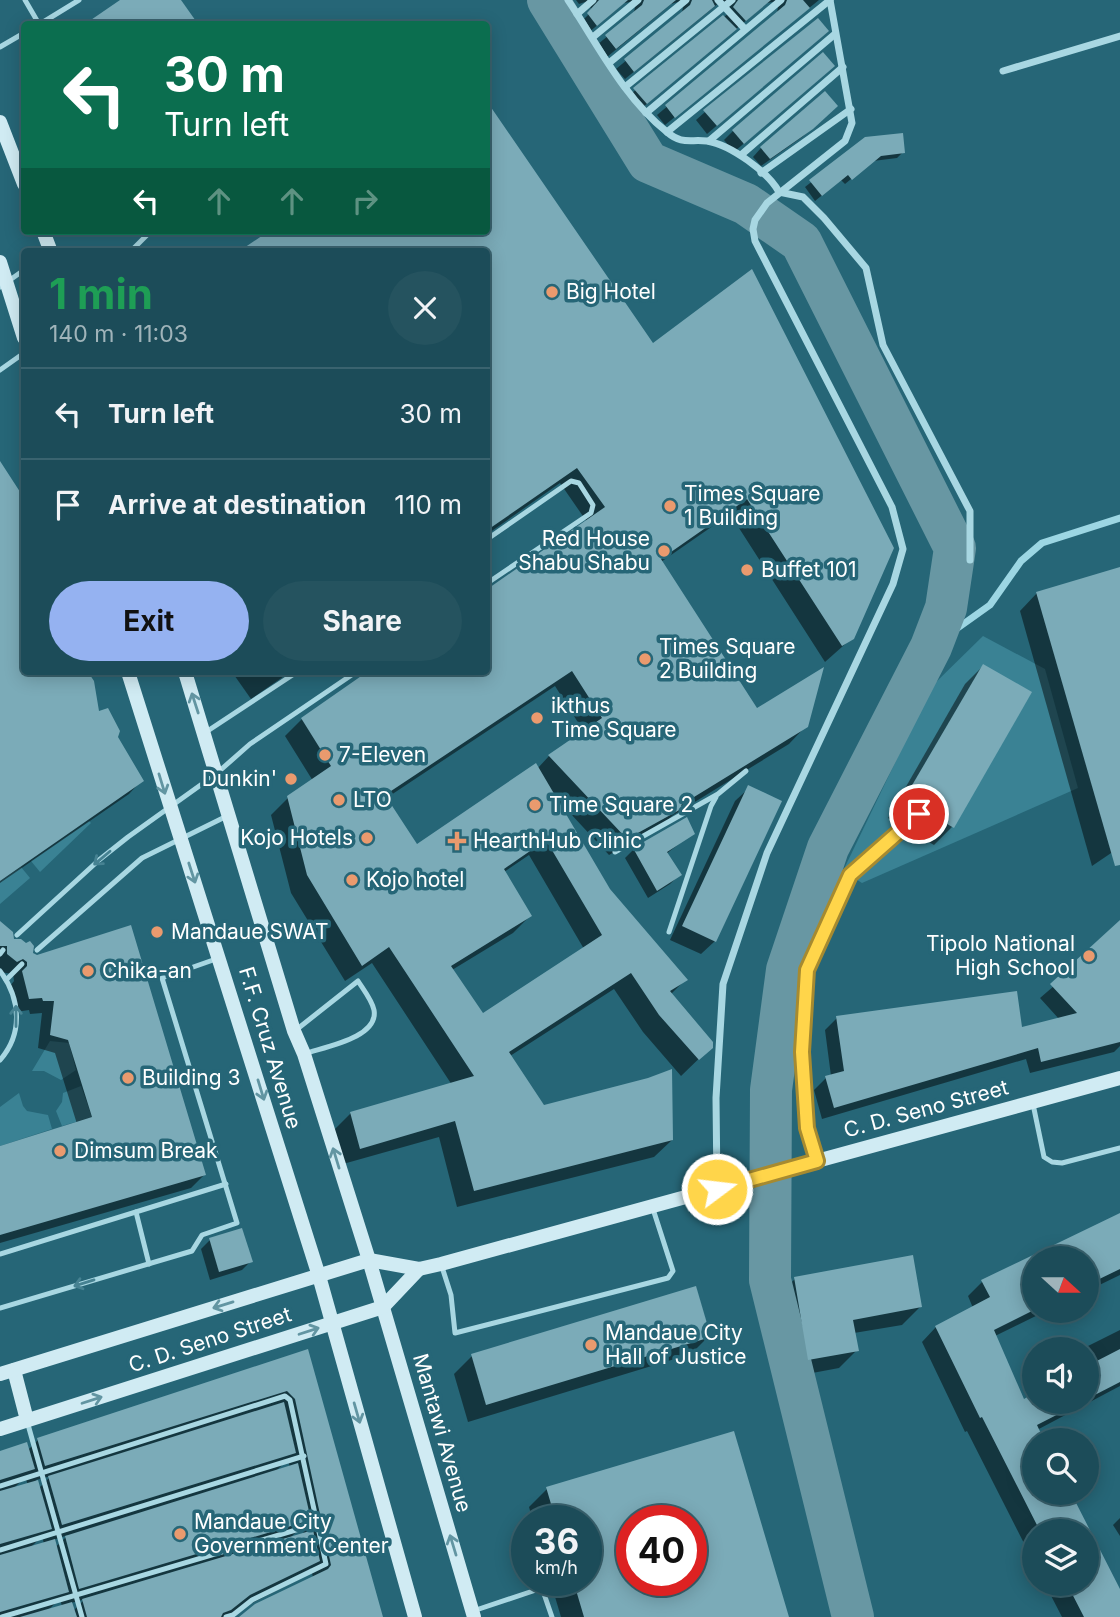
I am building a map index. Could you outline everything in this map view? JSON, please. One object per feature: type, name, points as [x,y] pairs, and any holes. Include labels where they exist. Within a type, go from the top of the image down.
[{"type":"street","points":[[568,0],[646,113],[680,141],[709,141],[741,155],[774,182],[779,192]]},
{"type":"street","points":[[577,13],[593,0]]},
{"type":"street","points":[[593,37],[638,0]]},
{"type":"street","points":[[609,63],[686,0]]},
{"type":"street","points":[[718,0],[745,29]]},
{"type":"street","points":[[625,86],[732,0]]},
{"type":"street","points":[[646,113],[781,0]]},
{"type":"street","points":[[667,132],[830,0],[852,122],[845,141],[779,192],[755,220],[753,229],[755,241],[892,507],[903,549],[893,584],[767,853],[723,984],[716,1098],[717,1189]]},
{"type":"street","points":[[709,141],[835,34]]},
{"type":"street","points":[[1003,71],[1120,36]]},
{"type":"street","points":[[741,155],[843,67]]},
{"type":"street","points":[[761,173],[851,109]]},
{"type":"street","points":[[0,122],[21,176]]},
{"type":"street","points":[[779,192],[803,197],[866,268],[883,345],[970,511],[970,559]]},
{"type":"street","points":[[0,262],[4,284],[21,330]]},
{"type":"street","name":"F.F. Cruz Avenue","points":[[129,675],[319,1276]]},
{"type":"street","name":"F.F. Cruz Avenue","points":[[186,675],[294,1031],[304,1054],[369,1260]]},
{"type":"street","points":[[817,1161],[807,1128],[802,1052],[807,970],[850,875]]},
{"type":"street","name":"C. D. Seno Street","points":[[7,1372],[369,1260],[419,1269],[441,1264],[1120,1078]]},
{"type":"street","name":"Mantawi Avenue","points":[[369,1260],[474,1614]]},
{"type":"street","name":"C. D. Seno Street","points":[[0,1429],[383,1307],[419,1269]]},
{"type":"street","points":[[319,1276],[415,1617]]},
{"type":"street","points":[[7,1372],[27,1420]]},
{"type":"lane","points":[[25,0],[38,21]]},
{"type":"lane","points":[[45,21],[79,0]]},
{"type":"lane","points":[[0,47],[21,35]]},
{"type":"lane","points":[[134,248],[147,235]]},
{"type":"lane","points":[[4,284],[21,272]]},
{"type":"lane","points":[[0,370],[21,355]]},
{"type":"lane","points":[[490,537],[572,481],[579,483],[593,505],[591,513],[490,580]]},
{"type":"lane","points":[[204,733],[292,675]]},
{"type":"lane","points":[[17,935],[99,860],[216,774],[250,744],[352,675]]},
{"type":"lane","points":[[615,852],[718,794],[746,771]]},
{"type":"lane","points":[[669,932],[711,806],[718,794]]},
{"type":"lane","points":[[850,875],[919,814]]},
{"type":"lane","points":[[37,950],[142,858],[229,815]]},
{"type":"lane","points":[[0,1308],[192,1251],[202,1235],[237,1223],[162,978],[219,958]]},
{"type":"lane","points":[[6,980],[22,964]]},
{"type":"lane","points":[[0,971],[13,994],[17,1009],[13,1040],[0,1060]]},
{"type":"lane","points":[[294,1031],[358,981],[374,1007],[375,1014],[370,1027],[362,1035],[304,1054]]},
{"type":"lane","points":[[1032,1102],[1044,1157],[1052,1162],[1062,1163],[1120,1148]]},
{"type":"lane","points":[[0,1254],[226,1184]]},
{"type":"lane","points":[[441,1264],[451,1295],[455,1333],[667,1278],[673,1271],[652,1206]]},
{"type":"lane","points":[[136,1212],[149,1264]]},
{"type":"lane","points":[[0,1486],[285,1396],[290,1400],[327,1564],[252,1600],[232,1616]]},
{"type":"lane","points":[[27,1420],[82,1617]]},
{"type":"lane","points":[[0,1550],[304,1456]]},
{"type":"lane","points":[[2,1617],[316,1524]]},
{"type":"lane","points":[[474,1614],[536,1590],[543,1591],[552,1617]]},
{"type":"shaded area","points":[[983,636],[1045,669],[1078,788],[862,883],[843,871],[932,686]]},
{"type":"shaded area","points":[[89,821],[91,823],[40,872],[31,861]]},
{"type":"shaded area","points":[[21,867],[30,878],[0,904],[0,881]]},
{"type":"shaded area","points":[[50,1041],[69,1043],[76,1070],[61,1080],[44,1071],[32,1071]]},
{"type":"shaded area","points":[[81,1086],[92,1117],[62,1126],[56,1111],[62,1102],[63,1093]]},
{"type":"shaded area","points":[[19,1093],[27,1111],[48,1115],[52,1129],[0,1146],[0,1107]]},
{"type":"building","points":[[120,0],[181,0],[196,21],[89,21]]},
{"type":"building","points":[[599,0],[628,0],[597,26],[587,13]]},
{"type":"building","points":[[644,0],[676,0],[616,49],[605,35],[642,5]]},
{"type":"building","points":[[692,0],[712,0],[715,6],[634,72],[624,59],[690,5]]},
{"type":"building","points":[[738,0],[771,0],[746,21],[733,7]]},
{"type":"building","points":[[787,0],[803,0],[810,8],[675,118],[665,105],[785,5]]},
{"type":"building","points":[[723,15],[737,29],[647,104],[633,88]]},
{"type":"building","points":[[818,18],[829,31],[717,126],[703,110]]},
{"type":"building","points":[[823,52],[835,66],[744,144],[732,130]]},
{"type":"building","points":[[825,91],[838,106],[813,129],[770,159],[760,147]]},
{"type":"building","points":[[490,106],[653,343],[752,269],[894,548],[854,639],[842,646],[747,499],[661,559],[757,708],[824,667],[808,727],[681,805],[683,808],[627,839],[548,755],[602,718],[572,671],[385,795],[417,844],[536,763],[610,889],[688,980],[670,991],[713,1042],[713,1048],[699,1060],[659,1015],[631,973],[509,1052],[544,1105],[648,1078],[672,1069],[673,1140],[474,1191],[455,1121],[360,1149],[350,1112],[474,1076],[389,947],[362,966],[307,875],[287,796],[331,766],[301,718],[363,675],[490,675],[490,587],[605,507],[577,468],[490,528],[490,248],[244,248],[263,235],[490,235]],"holes":[[[546,840],[602,935],[483,1013],[451,966],[532,916],[504,869]]]},
{"type":"building","points":[[903,133],[905,153],[881,156],[852,180],[848,175],[822,196],[809,180],[865,137]]},
{"type":"building","points":[[0,461],[21,493],[21,675],[90,675],[94,681],[99,711],[108,708],[120,731],[118,737],[144,781],[0,881]]},
{"type":"building","points":[[1120,567],[1120,865],[1115,866],[1036,592]]},
{"type":"building","points":[[983,664],[1032,692],[954,828],[904,799]]},
{"type":"building","points":[[748,785],[782,801],[716,942],[682,926]]},
{"type":"building","points":[[687,817],[695,834],[667,852],[682,875],[657,891],[633,848]]},
{"type":"building","points":[[1120,920],[1120,1042],[1041,1062],[1038,1048],[834,1108],[825,1076],[844,1071],[836,1016],[1017,991],[1022,1027],[1077,1013],[1050,984]]},
{"type":"building","name":"Building 3","points":[[0,921],[13,932],[14,939],[21,939],[26,943],[30,941],[34,946],[33,953],[37,955],[131,925],[206,1175],[0,1235],[0,1146],[92,1117],[68,1040],[50,1035],[54,1001],[29,999],[22,971],[27,962],[23,959],[17,962],[7,954],[7,946],[0,946]]},
{"type":"building","points":[[1120,1213],[1120,1269],[1099,1279],[1099,1246],[1052,1246]]},
{"type":"building","points":[[242,1228],[253,1262],[219,1272],[209,1238]]},
{"type":"building","points":[[913,1255],[922,1307],[853,1320],[859,1351],[808,1360],[794,1277]]},
{"type":"building","points":[[1022,1260],[1022,1316],[994,1330],[1022,1394],[1022,1414],[1059,1414],[1037,1425],[1038,1428],[1022,1428],[1022,1496],[935,1326],[990,1297],[981,1280]]},
{"type":"building","name":"Mandaue City Hall of Justice","points":[[696,1286],[711,1337],[486,1405],[471,1354]]},
{"type":"building","points":[[308,1349],[383,1617],[239,1617],[255,1604],[328,1569],[331,1565],[295,1399],[287,1391],[45,1466],[37,1438]]},
{"type":"building","points":[[1120,1349],[1120,1382],[1099,1393],[1099,1360]]},
{"type":"building","points":[[284,1402],[296,1453],[62,1525],[48,1476]]},
{"type":"building","points":[[734,1431],[789,1617],[584,1617],[578,1596],[602,1596],[602,1505],[551,1505],[546,1487]]},
{"type":"building","points":[[27,1442],[35,1469],[0,1480],[0,1451]]},
{"type":"building","points":[[298,1463],[311,1520],[79,1589],[65,1536]]},
{"type":"building","points":[[38,1480],[52,1529],[0,1544],[0,1491]]},
{"type":"building","points":[[1027,1505],[1077,1505],[1084,1519],[1034,1519]]},
{"type":"building","points":[[313,1530],[320,1561],[250,1595],[221,1617],[87,1617],[82,1599]]},
{"type":"building","points":[[55,1539],[69,1592],[0,1612],[0,1555]]},
{"type":"building","points":[[1099,1548],[1120,1589],[1120,1617],[1084,1617],[1073,1596],[1099,1596]]},
{"type":"building","points":[[72,1602],[77,1617],[20,1617]]},
{"type":"waterway","points":[[548,0],[648,162],[746,204],[801,242],[955,548],[946,608],[931,647],[828,848],[787,970],[771,1090],[770,1280],[853,1617]]},
{"type":"waterway","points":[[931,647],[990,605],[1021,561],[1042,543],[1120,518]]},
{"type":"place","name":"Big Hotel","points":[[552,292]]},
{"type":"place","name":"Times Square 1 Building","points":[[670,506]]},
{"type":"place","name":"Red House Shabu Shabu","points":[[664,551]]},
{"type":"place","name":"Buffet 101","points":[[747,570]]},
{"type":"place","name":"Times Square 2 Building","points":[[645,659]]},
{"type":"place","name":"ikthus Time Square","points":[[537,718]]},
{"type":"place","name":"7-Eleven","points":[[325,755]]},
{"type":"place","name":"Dunkin'","points":[[291,779]]},
{"type":"place","name":"LTO","points":[[339,800]]},
{"type":"place","name":"Time Square 2","points":[[535,805]]},
{"type":"place","name":"Kojo Hotels","points":[[367,838]]},
{"type":"place","name":"HearthHub Clinic","points":[[457,841]]},
{"type":"place","name":"Kojo hotel","points":[[352,880]]},
{"type":"place","name":"Mandaue SWAT","points":[[157,932]]},
{"type":"place","name":"Tipolo National High School","points":[[1089,956]]},
{"type":"place","name":"Chika-an","points":[[88,971]]},
{"type":"place","name":"Building 3","points":[[128,1078]]},
{"type":"place","name":"Dimsum Break","points":[[60,1151]]},
{"type":"place","name":"Mandaue City Hall of Justice","points":[[591,1345]]},
{"type":"place","name":"Mandaue City Government Center","points":[[180,1534]]},
{"type":"route","points":[[717,1189],[817,1161],[807,1128],[802,1052],[807,970],[850,875],[919,814]]}]
